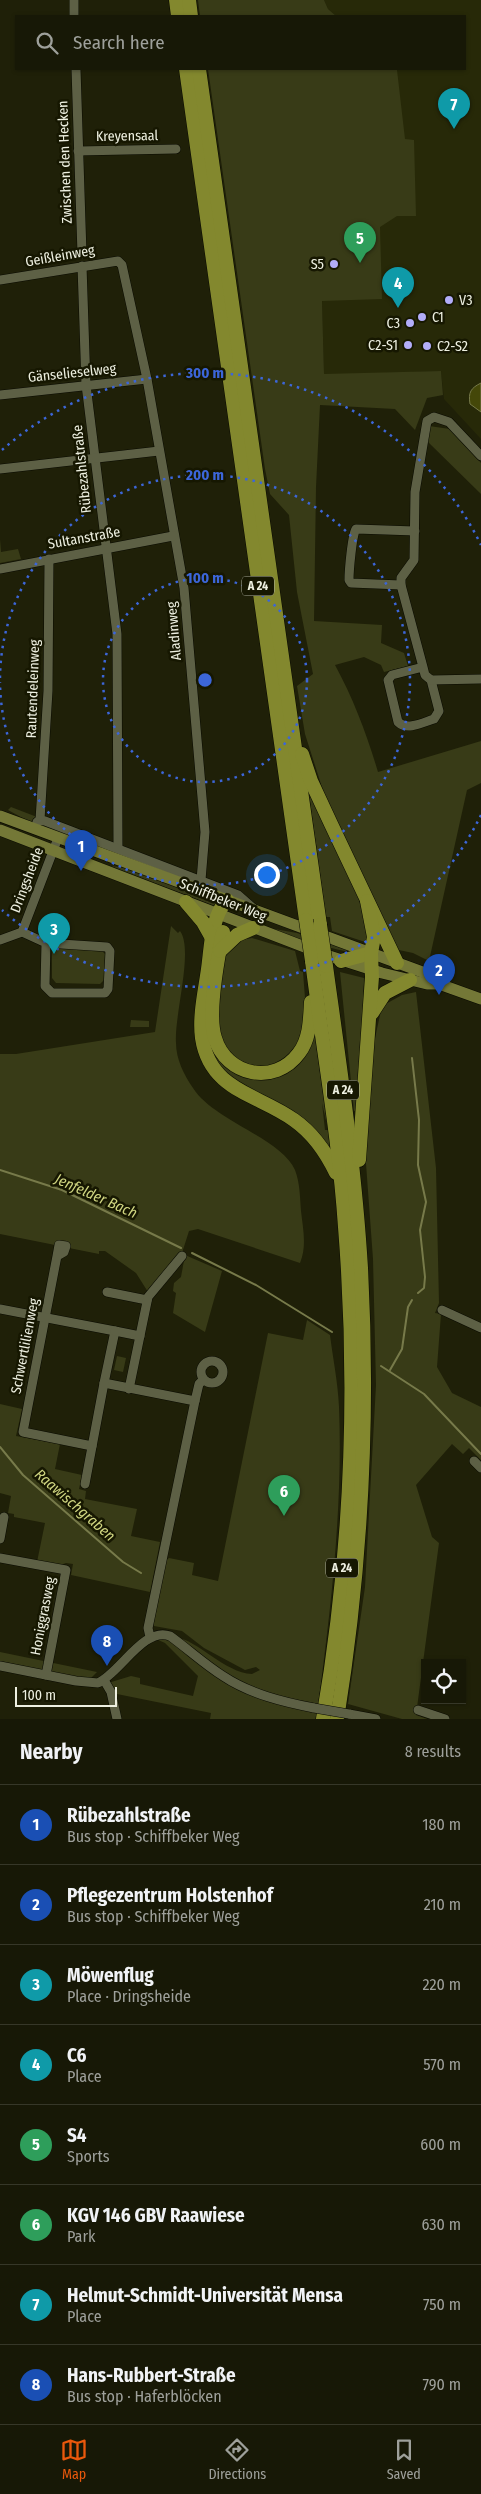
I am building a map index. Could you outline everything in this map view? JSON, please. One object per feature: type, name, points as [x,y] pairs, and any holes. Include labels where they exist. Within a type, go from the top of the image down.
[{"type":"highway","points":[[176,0],[178,15]]},
{"type":"highway","points":[[189,0],[191,15]]},
{"type":"highway","name":"A 24","points":[[186,70],[306,920],[317,965],[351,1149],[357,1214],[363,1344],[362,1467],[343,1716]]},
{"type":"highway","name":"A 24","points":[[199,70],[320,925],[317,965],[341,1185],[350,1311],[350,1467],[338,1613],[323,1719]]},
{"type":"highway","points":[[291,720],[311,781],[397,963]]},
{"type":"highway","points":[[227,900],[223,916],[212,1010],[215,1039],[227,1060],[238,1068],[251,1073],[264,1074],[291,1062],[303,1047],[309,1025],[317,965]]},
{"type":"highway","points":[[357,1214],[361,1124],[372,970],[370,953],[373,930],[367,901]]},
{"type":"highway","points":[[186,902],[203,922],[212,938]]},
{"type":"highway","points":[[223,916],[212,938],[202,1011],[202,1035],[208,1059],[215,1071],[234,1088],[293,1119],[310,1132],[327,1154],[341,1185]]},
{"type":"highway","points":[[220,951],[237,935],[253,928]]},
{"type":"highway","points":[[341,961],[370,953]]},
{"type":"highway","points":[[369,1023],[375,1006],[384,993],[410,980]]},
{"type":"main road","name":"Schiffbeker Weg","points":[[0,816],[425,973],[440,984],[481,999]]},
{"type":"main road","name":"Schiffbeker Weg","points":[[0,830],[341,961],[427,984],[440,984]]},
{"type":"street","points":[[74,0],[74,15]]},
{"type":"street","name":"Zwischen den Hecken","points":[[76,70],[82,254]]},
{"type":"street","name":"Kreyensaal","points":[[78,151],[176,148]]},
{"type":"street","name":"Geißleinweg","points":[[0,280],[118,261],[122,265]]},
{"type":"street","name":"Aladinweg","points":[[122,265],[147,379],[173,536],[184,588],[205,840],[201,880]]},
{"type":"street","name":"Rübezahlstraße","points":[[82,266],[86,385],[118,651],[118,848]]},
{"type":"street","name":"Gänselieselweg","points":[[0,395],[147,379]]},
{"type":"street","points":[[422,667],[392,675],[388,680],[398,722],[402,726],[407,727],[434,719],[439,711],[431,680],[425,675],[422,667],[401,584],[401,578],[414,560],[416,492],[424,430],[427,421],[434,416],[449,422],[481,456]]},
{"type":"street","points":[[0,469],[159,451]]},
{"type":"street","points":[[401,584],[351,583],[348,580],[354,532],[356,529],[415,531]]},
{"type":"street","name":"Sultanstraße","points":[[0,569],[49,558],[173,536]]},
{"type":"street","name":"Rautendeleinweg","points":[[40,820],[48,691],[49,558]]},
{"type":"street","points":[[431,680],[481,679]]},
{"type":"street","points":[[30,827],[40,820]]},
{"type":"street","name":"Schiffbeker Weg","points":[[40,820],[238,895],[256,911]]},
{"type":"street","name":"Dringsheide","points":[[22,932],[58,838]]},
{"type":"street","name":"Dringsheide","points":[[0,940],[22,932],[46,943],[108,947],[110,952],[108,988],[105,993],[52,993],[48,990],[45,986],[46,943]]},
{"type":"street","name":"Schwertlilienweg","points":[[57,1256],[22,1432],[92,1446]]},
{"type":"street","points":[[129,1389],[147,1300],[182,1256]]},
{"type":"street","points":[[107,1292],[147,1300]]},
{"type":"street","points":[[0,1309],[140,1336]]},
{"type":"street","points":[[442,1310],[481,1328]]},
{"type":"street","points":[[84,1484],[115,1331]]},
{"type":"street","points":[[150,1637],[148,1628],[199,1384],[203,1380]]},
{"type":"street","points":[[104,1383],[196,1401]]},
{"type":"street","points":[[0,1539],[4,1517]]},
{"type":"street","name":"Honiggrasweg","points":[[0,1558],[66,1570],[46,1675]]},
{"type":"street","points":[[0,1667],[98,1683],[104,1680],[150,1637],[158,1634],[170,1636],[224,1677],[256,1693],[343,1716],[376,1719]]},
{"type":"street","points":[[104,1680],[111,1692],[117,1719]]},
{"type":"street","points":[[418,1710],[445,1719]]},
{"type":"shaded area","points":[[198,0],[324,0],[328,9],[335,15],[200,15]]},
{"type":"shaded area","points":[[324,0],[481,0],[481,439],[444,399],[441,371],[324,375],[322,301],[288,70],[466,70],[466,15],[335,15],[328,9]]},
{"type":"shaded area","points":[[208,70],[397,70],[405,139],[414,140],[416,216],[397,216],[380,227],[382,299],[322,301],[324,374],[441,371],[443,395],[427,398],[415,430],[395,409],[320,405],[316,487],[314,621],[382,625],[381,643],[404,653],[408,666],[384,672],[381,665],[364,657],[335,665],[360,718],[378,772],[481,741],[481,783],[467,790],[429,961],[413,953],[394,949],[327,803],[305,734],[297,686],[313,674],[297,592],[289,515],[270,494]]},
{"type":"shaded area","points":[[481,383],[481,412],[470,404],[469,396],[473,389]]},
{"type":"shaded area","points":[[429,426],[450,429],[481,463],[481,494],[426,440]]},
{"type":"shaded area","points":[[0,539],[1,552],[18,549],[21,559],[0,563]]},
{"type":"shaded area","points":[[307,779],[366,911],[368,943],[332,931],[330,917],[326,917]]},
{"type":"shaded area","points":[[11,807],[37,817],[30,822],[8,810]]},
{"type":"shaded area","points":[[111,866],[133,869],[212,899],[216,903],[214,906]]},
{"type":"shaded area","points":[[171,926],[178,933],[180,931],[184,940],[185,953],[176,1031],[176,1049],[181,1067],[193,1088],[203,1100],[276,1148],[295,1170],[300,1190],[304,1244],[300,1263],[198,1229],[189,1231],[182,1253],[148,1292],[136,1273],[105,1251],[99,1251],[99,1254],[69,1248],[70,1245],[56,1242],[55,1245],[0,1234],[0,1054],[16,1054],[155,1032]]},
{"type":"shaded area","points":[[222,928],[215,1047],[266,1076],[314,1030],[328,1129],[322,1103],[325,1130],[328,1130],[330,1152],[231,1081],[209,1051]]},
{"type":"shaded area","points":[[269,928],[297,933],[354,952],[312,943]]},
{"type":"shaded area","points":[[252,938],[295,951],[300,971],[303,972],[306,1011],[305,1022],[297,1048],[279,1065],[251,1068],[228,1054],[217,1027],[223,957],[241,940]]},
{"type":"shaded area","points":[[58,948],[101,950],[105,954],[104,980],[100,984],[56,983],[52,978],[52,952]]},
{"type":"shaded area","points":[[340,972],[364,978],[359,1109],[354,1111]]},
{"type":"shaded area","points":[[416,992],[436,1168],[439,1303],[435,1313],[441,1314],[437,1367],[452,1393],[481,1407],[481,1460],[469,1448],[463,1454],[452,1444],[416,1485],[432,1537],[439,1543],[423,1659],[421,1659],[421,1678],[416,1715],[427,1719],[402,1719],[348,1704],[365,1587],[376,1385],[373,1259],[365,1150],[372,1052],[382,1006],[402,995]]},
{"type":"shaded area","points":[[131,1020],[149,1021],[149,1027],[130,1027]]},
{"type":"shaded area","points":[[185,1255],[222,1271],[205,1332],[173,1313],[176,1293],[173,1291],[174,1283],[181,1277]]},
{"type":"shaded area","points":[[307,1320],[330,1335],[339,1407],[338,1519],[318,1706],[271,1694],[227,1675],[177,1638],[193,1644],[221,1662],[242,1672],[252,1674],[260,1670],[256,1667],[245,1670],[204,1648],[182,1631],[154,1626],[166,1560],[169,1558],[194,1563],[192,1575],[218,1581],[268,1333],[303,1340]]},
{"type":"shaded area","points":[[117,1356],[126,1358],[123,1372],[114,1370]]},
{"type":"shaded area","points":[[0,1404],[22,1409],[16,1436],[60,1444],[55,1469],[82,1475],[79,1489],[86,1491],[85,1499],[137,1509],[131,1536],[160,1542],[150,1592],[71,1575],[73,1564],[66,1563],[58,1566],[37,1562],[45,1523],[14,1517],[14,1514],[8,1513],[11,1496],[0,1493]]},
{"type":"shaded area","points":[[167,1637],[223,1680],[317,1711],[316,1719],[210,1719],[211,1713],[107,1692],[108,1683],[131,1676],[140,1678],[140,1684],[193,1696],[198,1676],[165,1643],[156,1639]]},
{"type":"shaded area","points":[[0,1652],[97,1672],[89,1680],[0,1661]]},
{"type":"waterway","points":[[412,1058],[419,1120],[418,1165],[426,1202],[420,1230],[425,1277],[424,1288],[418,1293]]},
{"type":"waterway","name":"Jenfelder Bach","points":[[0,1170],[62,1190],[181,1248]]},
{"type":"waterway","name":"Jenfelder Bach","points":[[192,1253],[256,1285],[332,1332]]},
{"type":"waterway","points":[[390,1370],[402,1349],[408,1307],[412,1300]]},
{"type":"waterway","name":"Jenfelder Bach","points":[[381,1366],[424,1394],[481,1454]]},
{"type":"waterway","name":"Raawischgraben","points":[[0,1447],[23,1475],[123,1562],[141,1573]]},
{"type":"place","name":"Helmut-Schmidt-Universität Mensa","points":[[454,129]]},
{"type":"place","name":"S4","points":[[360,263]]},
{"type":"place","name":"S5","points":[[334,264]]},
{"type":"place","name":"V3","points":[[449,300]]},
{"type":"place","name":"C6","points":[[398,308]]},
{"type":"place","name":"C1","points":[[422,317]]},
{"type":"place","name":"C3","points":[[410,323]]},
{"type":"place","name":"C2-S1","points":[[408,345]]},
{"type":"place","name":"C2-S2","points":[[427,346]]},
{"type":"place","name":"Rübezahlstraße","points":[[81,871]]},
{"type":"place","name":"Möwenflug","points":[[54,954]]},
{"type":"place","name":"Pflegezentrum Holstenhof","points":[[439,995]]},
{"type":"place","name":"KGV 146 GBV Raawiese","points":[[284,1516]]},
{"type":"place","name":"Hans-Rubbert-Straße","points":[[107,1666]]}]
